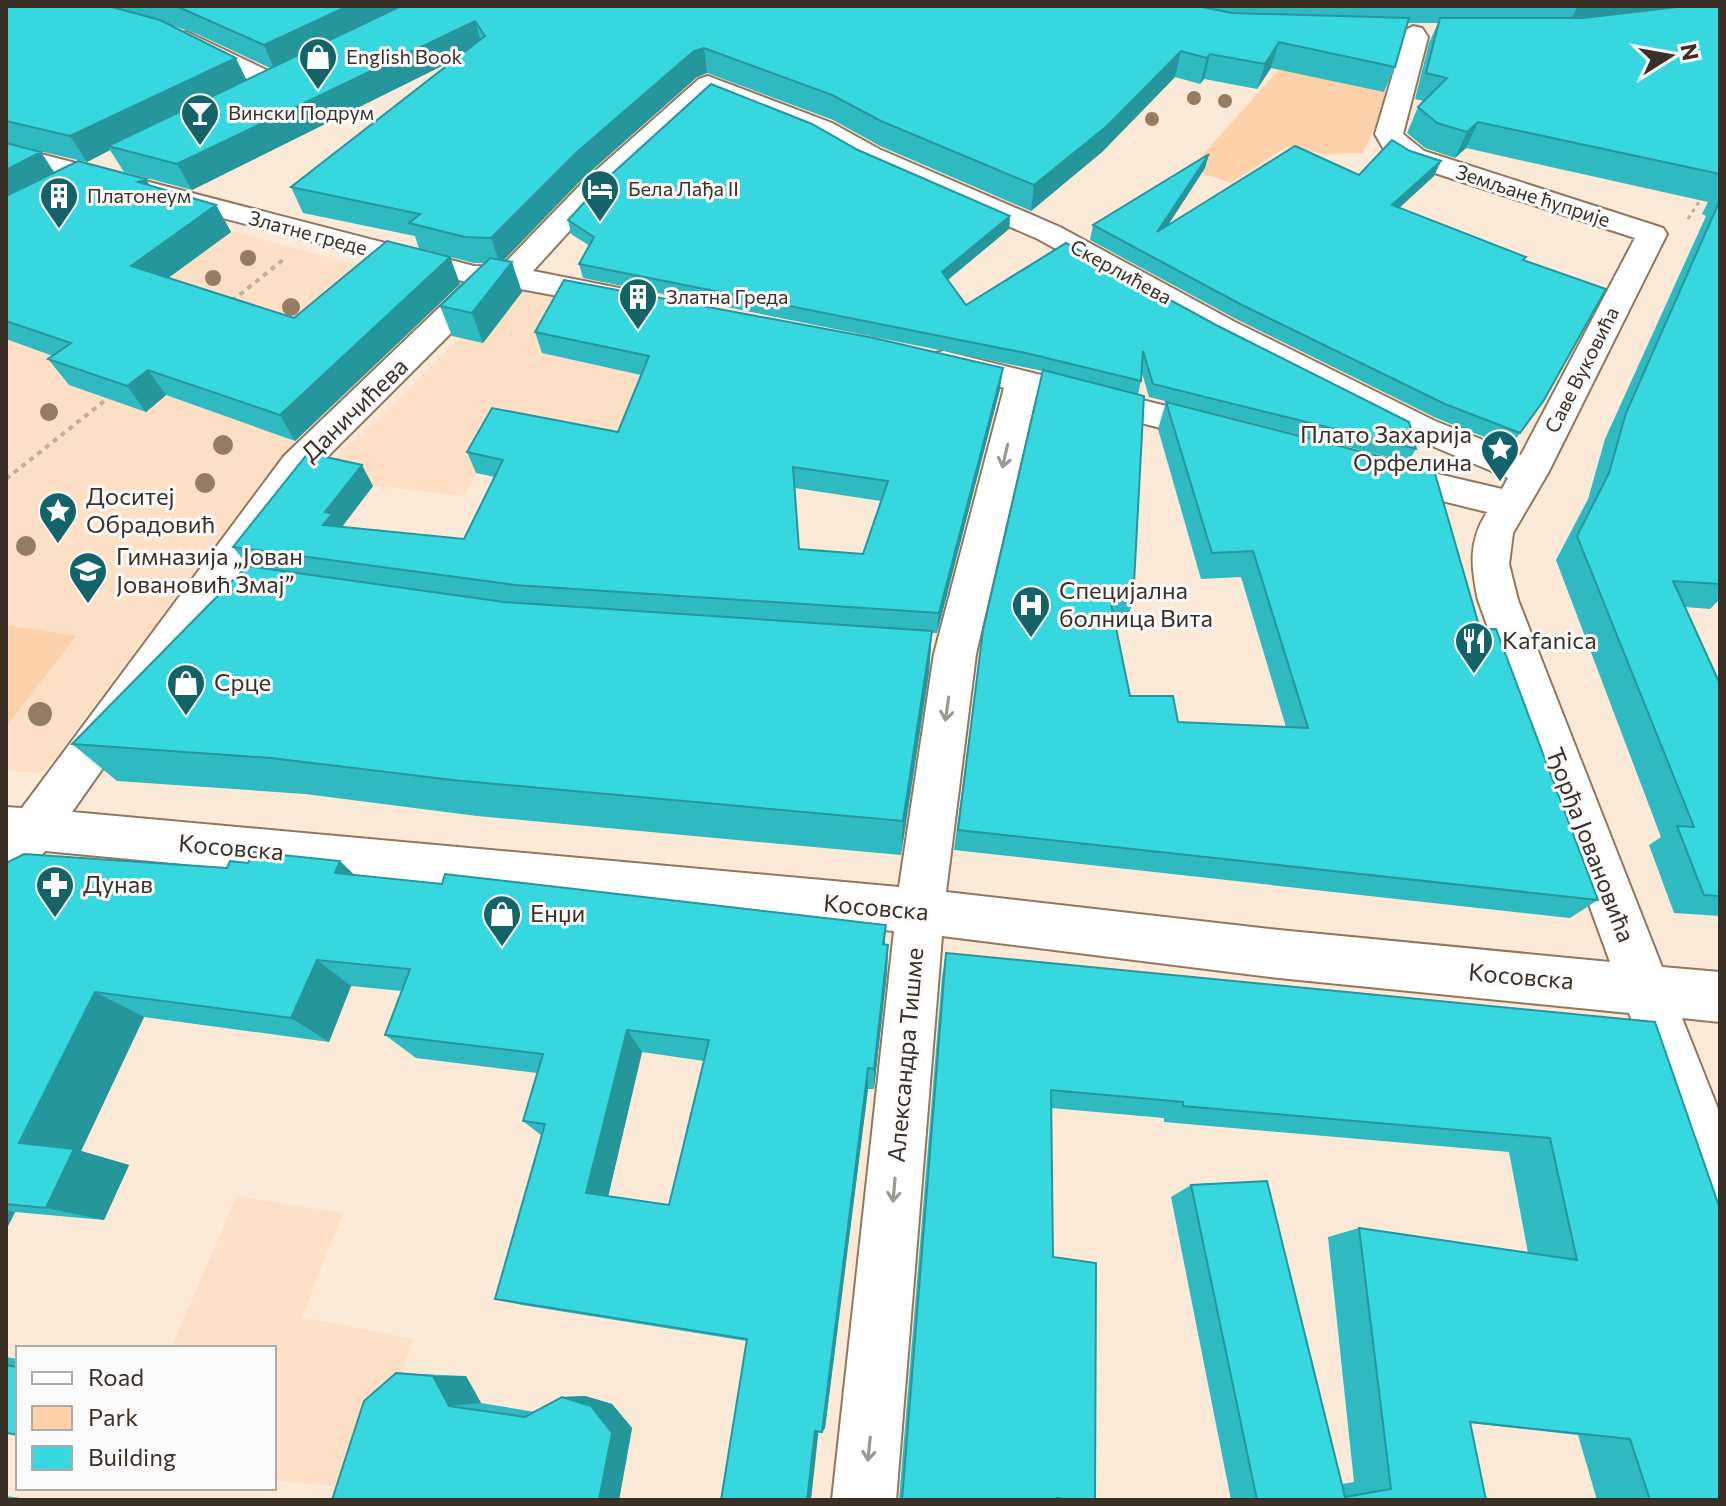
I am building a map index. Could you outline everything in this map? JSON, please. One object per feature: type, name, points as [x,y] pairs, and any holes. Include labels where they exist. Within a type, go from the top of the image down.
[{"type":"street","points":[[169,32],[274,83]]},
{"type":"street","points":[[1382,32],[1444,33]]},
{"type":"street","name":"Земљане ћуприје","points":[[1413,33],[1416,37],[1389,134],[1394,144],[1414,157],[1667,232]]},
{"type":"street","points":[[248,96],[301,70]]},
{"type":"street","name":"Даничићева","points":[[15,841],[297,465],[500,276],[526,262],[594,187],[708,84]]},
{"type":"street","name":"Скерлићева","points":[[708,84],[823,129],[869,155],[1049,233],[1224,329],[1423,429],[1520,489]]},
{"type":"street","name":"Златне греде","points":[[6,153],[474,275],[500,276],[646,302]]},
{"type":"street","points":[[53,196],[128,155]]},
{"type":"street","name":"Саве Вуковића","points":[[1520,489],[1667,232]]},
{"type":"street","points":[[919,357],[1023,380],[1249,439]]},
{"type":"street","name":"Александра Тишме","points":[[864,1500],[920,911],[940,653],[1023,380]]},
{"type":"street","points":[[1354,467],[1520,489]]},
{"type":"street","name":"Ђорђа Јовановића","points":[[1520,489],[1494,532],[1490,564],[1498,600],[1720,1185]]},
{"type":"street","points":[[212,580],[259,586]]},
{"type":"street","name":"Косовска","points":[[15,841],[920,911],[1279,954],[1720,997]]},
{"type":"path","points":[[1667,232],[1707,191]]},
{"type":"path","points":[[227,305],[315,235]]},
{"type":"path","points":[[6,479],[108,398]]},
{"type":"shaded area","name":"Гимназија „Јован Јовановић Змај”","points":[[186,218],[457,293],[295,441],[42,774],[6,770],[6,314]]},
{"type":"shaded area","points":[[505,284],[717,327],[650,458],[490,448],[464,496],[373,486],[320,474],[460,338]]},
{"type":"shaded area","points":[[237,1196],[343,1213],[302,1317],[413,1339],[363,1490],[276,1480],[276,1346],[172,1346]]},
{"type":"green space","points":[[1282,66],[1390,93],[1363,153],[1325,154],[1286,147],[1231,183],[1190,169]]},
{"type":"green space","points":[[6,625],[76,636],[6,727]]},
{"type":"building","points":[[6,6],[108,6],[160,20],[236,58],[70,136],[6,121]]},
{"type":"building","points":[[176,6],[348,6],[264,45]]},
{"type":"building","points":[[401,6],[1197,6],[1232,13],[1409,18],[1395,67],[1279,42],[1265,64],[1210,54],[1207,58],[1181,51],[1107,126],[1034,185],[881,121],[832,95],[704,48],[694,51],[576,153],[491,238],[465,237],[409,223],[420,214],[291,187],[485,36],[475,21],[177,164],[108,146]]},
{"type":"building","points":[[1686,6],[1720,6],[1720,174],[1478,122],[1467,132],[1437,123],[1418,107],[1447,78],[1426,73],[1440,18],[1583,18]]},
{"type":"building","points":[[711,84],[812,124],[858,150],[1010,216],[942,272],[966,305],[1066,243],[1216,325],[1409,422],[1416,449],[1153,384],[1143,351],[1141,381],[1026,353],[579,264],[594,237],[568,220],[603,182]]},
{"type":"building","points":[[1392,140],[1410,151],[1441,161],[1392,205],[1526,257],[1523,260],[1606,289],[1544,400],[1520,433],[1445,404],[1242,305],[1093,225],[1209,154],[1157,232],[1295,146],[1359,175]]},
{"type":"building","points":[[6,143],[41,152],[6,170]]},
{"type":"building","points":[[78,161],[146,179],[138,182],[216,205],[131,266],[294,318],[387,241],[450,257],[280,415],[148,370],[127,386],[48,359],[71,343],[6,321],[6,196]]},
{"type":"building","points":[[1720,200],[1720,584],[1673,581],[1720,684],[1720,896],[1704,895],[1677,826],[1694,827],[1577,536],[1609,473],[1626,413]]},
{"type":"building","points":[[490,258],[512,262],[472,313],[440,306]]},
{"type":"building","points":[[564,280],[874,338],[1003,368],[939,613],[515,585],[233,547],[308,453],[362,465],[325,512],[332,514],[323,525],[464,539],[503,460],[467,452],[492,408],[618,432],[649,356],[535,332]],"holes":[[[793,467],[888,481],[863,554],[799,549]]]},
{"type":"building","points":[[1043,370],[1144,396],[1133,602],[1110,599],[1130,696],[1173,696],[1178,722],[1308,728],[1253,551],[1212,553],[1166,402],[1434,470],[1480,629],[1496,629],[1598,900],[958,830],[983,630]]},
{"type":"building","points":[[247,566],[504,602],[932,631],[903,821],[453,780],[271,758],[72,744]]},
{"type":"building","points":[[254,852],[340,861],[335,873],[442,884],[445,874],[886,925],[883,944],[888,945],[874,1069],[868,1068],[822,1432],[815,1431],[807,1500],[721,1500],[747,1339],[495,1299],[545,1124],[523,1121],[543,1054],[385,1035],[410,969],[317,960],[291,1018],[95,992],[19,1143],[74,1149],[46,1208],[6,1204],[6,863],[24,854],[227,868],[230,861],[248,863]],"holes":[[[627,1030],[709,1040],[669,1205],[586,1193]]]},
{"type":"building","points":[[946,953],[1655,1022],[1720,1209],[1720,1500],[1650,1500],[1630,1439],[1470,1422],[1486,1500],[1257,1500],[1191,1185],[1267,1181],[1345,1497],[1391,1489],[1359,1228],[1577,1260],[1550,1138],[1183,1106],[1183,1102],[1051,1090],[1053,1257],[1096,1263],[1095,1500],[902,1500]]},
{"type":"building","points":[[6,1365],[16,1367],[16,1435],[6,1433]]},
{"type":"building","points":[[396,1373],[433,1376],[449,1406],[525,1417],[562,1397],[591,1406],[612,1433],[599,1500],[332,1500],[364,1401]]},
{"type":"place","name":"English Book","points":[[318,91]]},
{"type":"place","name":"Вински Подрум","points":[[200,147]]},
{"type":"place","name":"Бела Лађа II","points":[[600,223]]},
{"type":"place","name":"Платонеум","points":[[59,230]]},
{"type":"place","name":"Златна Греда","points":[[638,331]]},
{"type":"place","name":"Плато Захарија Орфелина","points":[[1500,483]]},
{"type":"place","name":"Доситеј Обрадовић","points":[[58,545]]},
{"type":"place","name":"Гимназија „Јован Јовановић Змај”","points":[[88,605]]},
{"type":"place","name":"Специјална болница Вита","points":[[1031,639]]},
{"type":"place","name":"Kafanica","points":[[1474,675]]},
{"type":"place","name":"Срце","points":[[186,717]]},
{"type":"place","name":"Дунав","points":[[55,919]]},
{"type":"place","name":"Енџи","points":[[502,948]]}]
